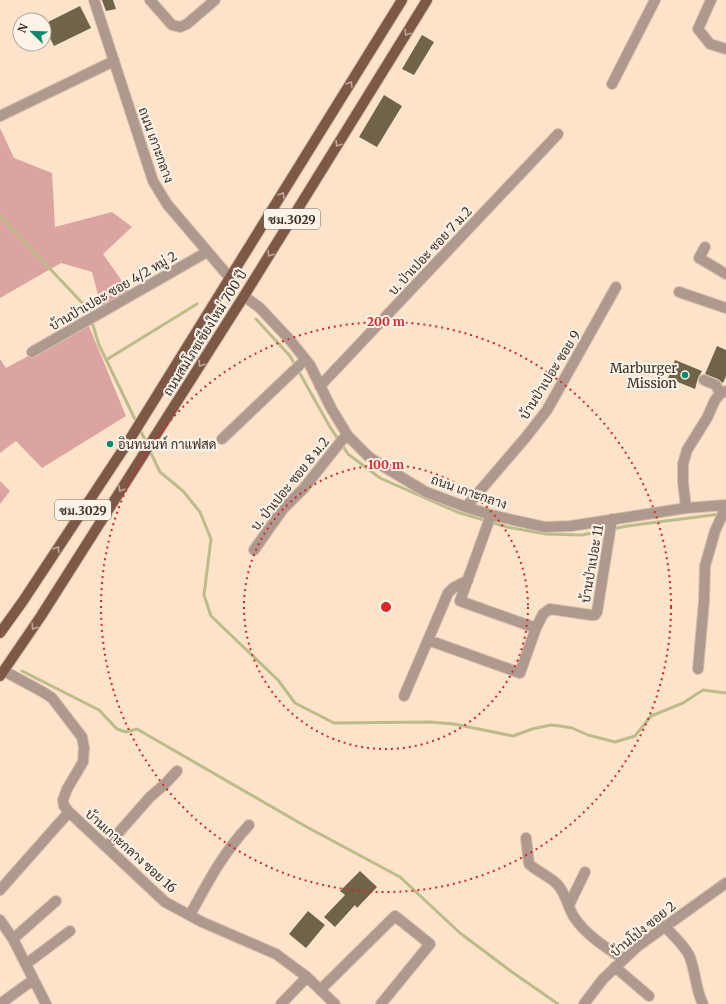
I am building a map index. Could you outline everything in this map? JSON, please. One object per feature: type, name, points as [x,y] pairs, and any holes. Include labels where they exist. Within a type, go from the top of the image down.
[{"type":"main road","name":"ถนนสมโภชเชียงใหม่ 700 ปี","points":[[0,633],[23,601],[130,439],[402,0]]},
{"type":"main road","name":"ถนนสมโภชเชียงใหม่ 700 ปี","points":[[2,673],[155,437],[427,0]]},
{"type":"street","name":"ถนน เกาะกลาง","points":[[94,0],[153,181],[167,204],[230,278]]},
{"type":"street","points":[[150,0],[172,25],[180,27],[187,24],[215,0]]},
{"type":"street","points":[[612,84],[655,0]]},
{"type":"street","points":[[711,0],[698,29],[710,44],[726,49]]},
{"type":"street","points":[[0,116],[114,61]]},
{"type":"street","name":"บ. ป่าเปอะ ซอย 7 ม.2","points":[[320,386],[558,134]]},
{"type":"street","points":[[705,247],[699,258],[726,274]]},
{"type":"street","name":"บ้านป่าเปอะ ซอย 4/2 หมู่ 2","points":[[32,352],[207,252]]},
{"type":"street","name":"บ้านป่าเปอะ ซอย 9","points":[[466,507],[547,410],[616,287]]},
{"type":"street","points":[[679,292],[726,308]]},
{"type":"street","name":"ถนน เกาะกลาง","points":[[244,296],[260,308],[290,340],[310,365],[343,440],[394,474],[426,492],[466,507],[490,520],[544,527],[612,526],[686,508],[724,510]]},
{"type":"street","points":[[222,439],[305,360]]},
{"type":"street","points":[[686,508],[683,482],[683,464],[687,450],[715,400],[723,392],[716,385],[704,380]]},
{"type":"street","name":"บ. ป่าเปอะ ซอย 8 ม.2","points":[[254,550],[283,509],[304,488],[343,440]]},
{"type":"street","points":[[698,669],[704,600],[705,566],[715,531],[724,510]]},
{"type":"street","points":[[428,640],[520,673],[536,628],[460,601],[490,520]]},
{"type":"street","name":"บ้านป่าเปอะ 11","points":[[536,628],[543,614],[550,608],[595,615],[612,526]]},
{"type":"street","points":[[404,696],[448,593],[453,588],[468,580]]},
{"type":"street","name":"บ้านเกาะกลาง ซอย 16","points":[[2,673],[43,692],[52,698],[82,737],[84,748],[83,762],[67,789],[63,800],[64,806],[69,812],[165,902],[202,922],[276,954],[306,977],[335,1004]]},
{"type":"street","points":[[106,847],[150,797],[177,771]]},
{"type":"street","points":[[0,890],[69,812]]},
{"type":"street","points":[[190,915],[218,863],[249,825]]},
{"type":"street","points":[[526,838],[529,864],[557,883],[579,924],[594,938],[624,959]]},
{"type":"street","points":[[569,905],[584,872]]},
{"type":"street","name":"บ้านโป่ง ซอย 2","points":[[584,1004],[615,967],[638,946],[726,883]]},
{"type":"street","points":[[12,939],[56,901]]},
{"type":"street","points":[[320,990],[395,916],[430,944],[382,1004]]},
{"type":"street","points":[[0,921],[26,964],[32,980],[46,1004]]},
{"type":"street","points":[[664,926],[685,948],[703,1004]]},
{"type":"street","points":[[26,964],[70,931]]},
{"type":"street","points":[[615,967],[649,996]]},
{"type":"street","points":[[281,1004],[306,977]]},
{"type":"street","points":[[0,1004],[32,980]]},
{"type":"shaded area","points":[[0,128],[14,158],[52,173],[55,227],[112,212],[132,227],[103,254],[129,291],[101,306],[92,272],[61,263],[0,298]]},
{"type":"shaded area","points":[[88,324],[126,416],[42,468],[16,441],[0,453],[0,359],[6,368]]},
{"type":"shaded area","points":[[0,481],[10,491],[0,504]]},
{"type":"building","points":[[102,0],[113,0],[116,9],[106,11]]},
{"type":"building","points":[[80,6],[91,28],[54,46],[52,42],[52,20]]},
{"type":"building","points":[[422,35],[434,42],[414,75],[402,69]]},
{"type":"building","points":[[384,95],[402,106],[377,147],[359,137]]},
{"type":"building","points":[[717,346],[726,350],[726,376],[723,383],[718,379],[705,374]]},
{"type":"building","name":"Marburger Mission","points":[[675,360],[702,371],[695,389],[668,378]]},
{"type":"building","points":[[360,871],[377,887],[357,908],[355,905],[335,927],[324,917],[345,895],[340,891]]},
{"type":"building","points":[[308,911],[325,925],[306,948],[289,934]]},
{"type":"waterway","points":[[0,216],[88,309],[99,345],[147,444]]},
{"type":"waterway","points":[[106,360],[197,304]]},
{"type":"waterway","points":[[256,319],[290,356],[330,427],[348,454],[380,478],[457,512],[507,527],[546,534],[582,535],[607,530]]},
{"type":"waterway","points":[[149,449],[160,472],[183,491],[200,512],[211,539],[204,595],[211,616],[278,680],[295,703],[334,723],[430,722],[454,724],[513,736],[532,729],[551,725],[572,728],[588,735],[615,742],[635,736],[651,716],[683,703],[703,690],[726,693]]},
{"type":"waterway","points":[[613,529],[720,514]]},
{"type":"waterway","points":[[22,671],[99,710],[117,729],[126,732],[137,729],[305,826],[400,877],[460,933],[558,1004]]},
{"type":"place","name":"Marburger Mission","points":[[685,375]]},
{"type":"place","name":"อินทนนท์ กาแฟสด","points":[[110,444]]}]
